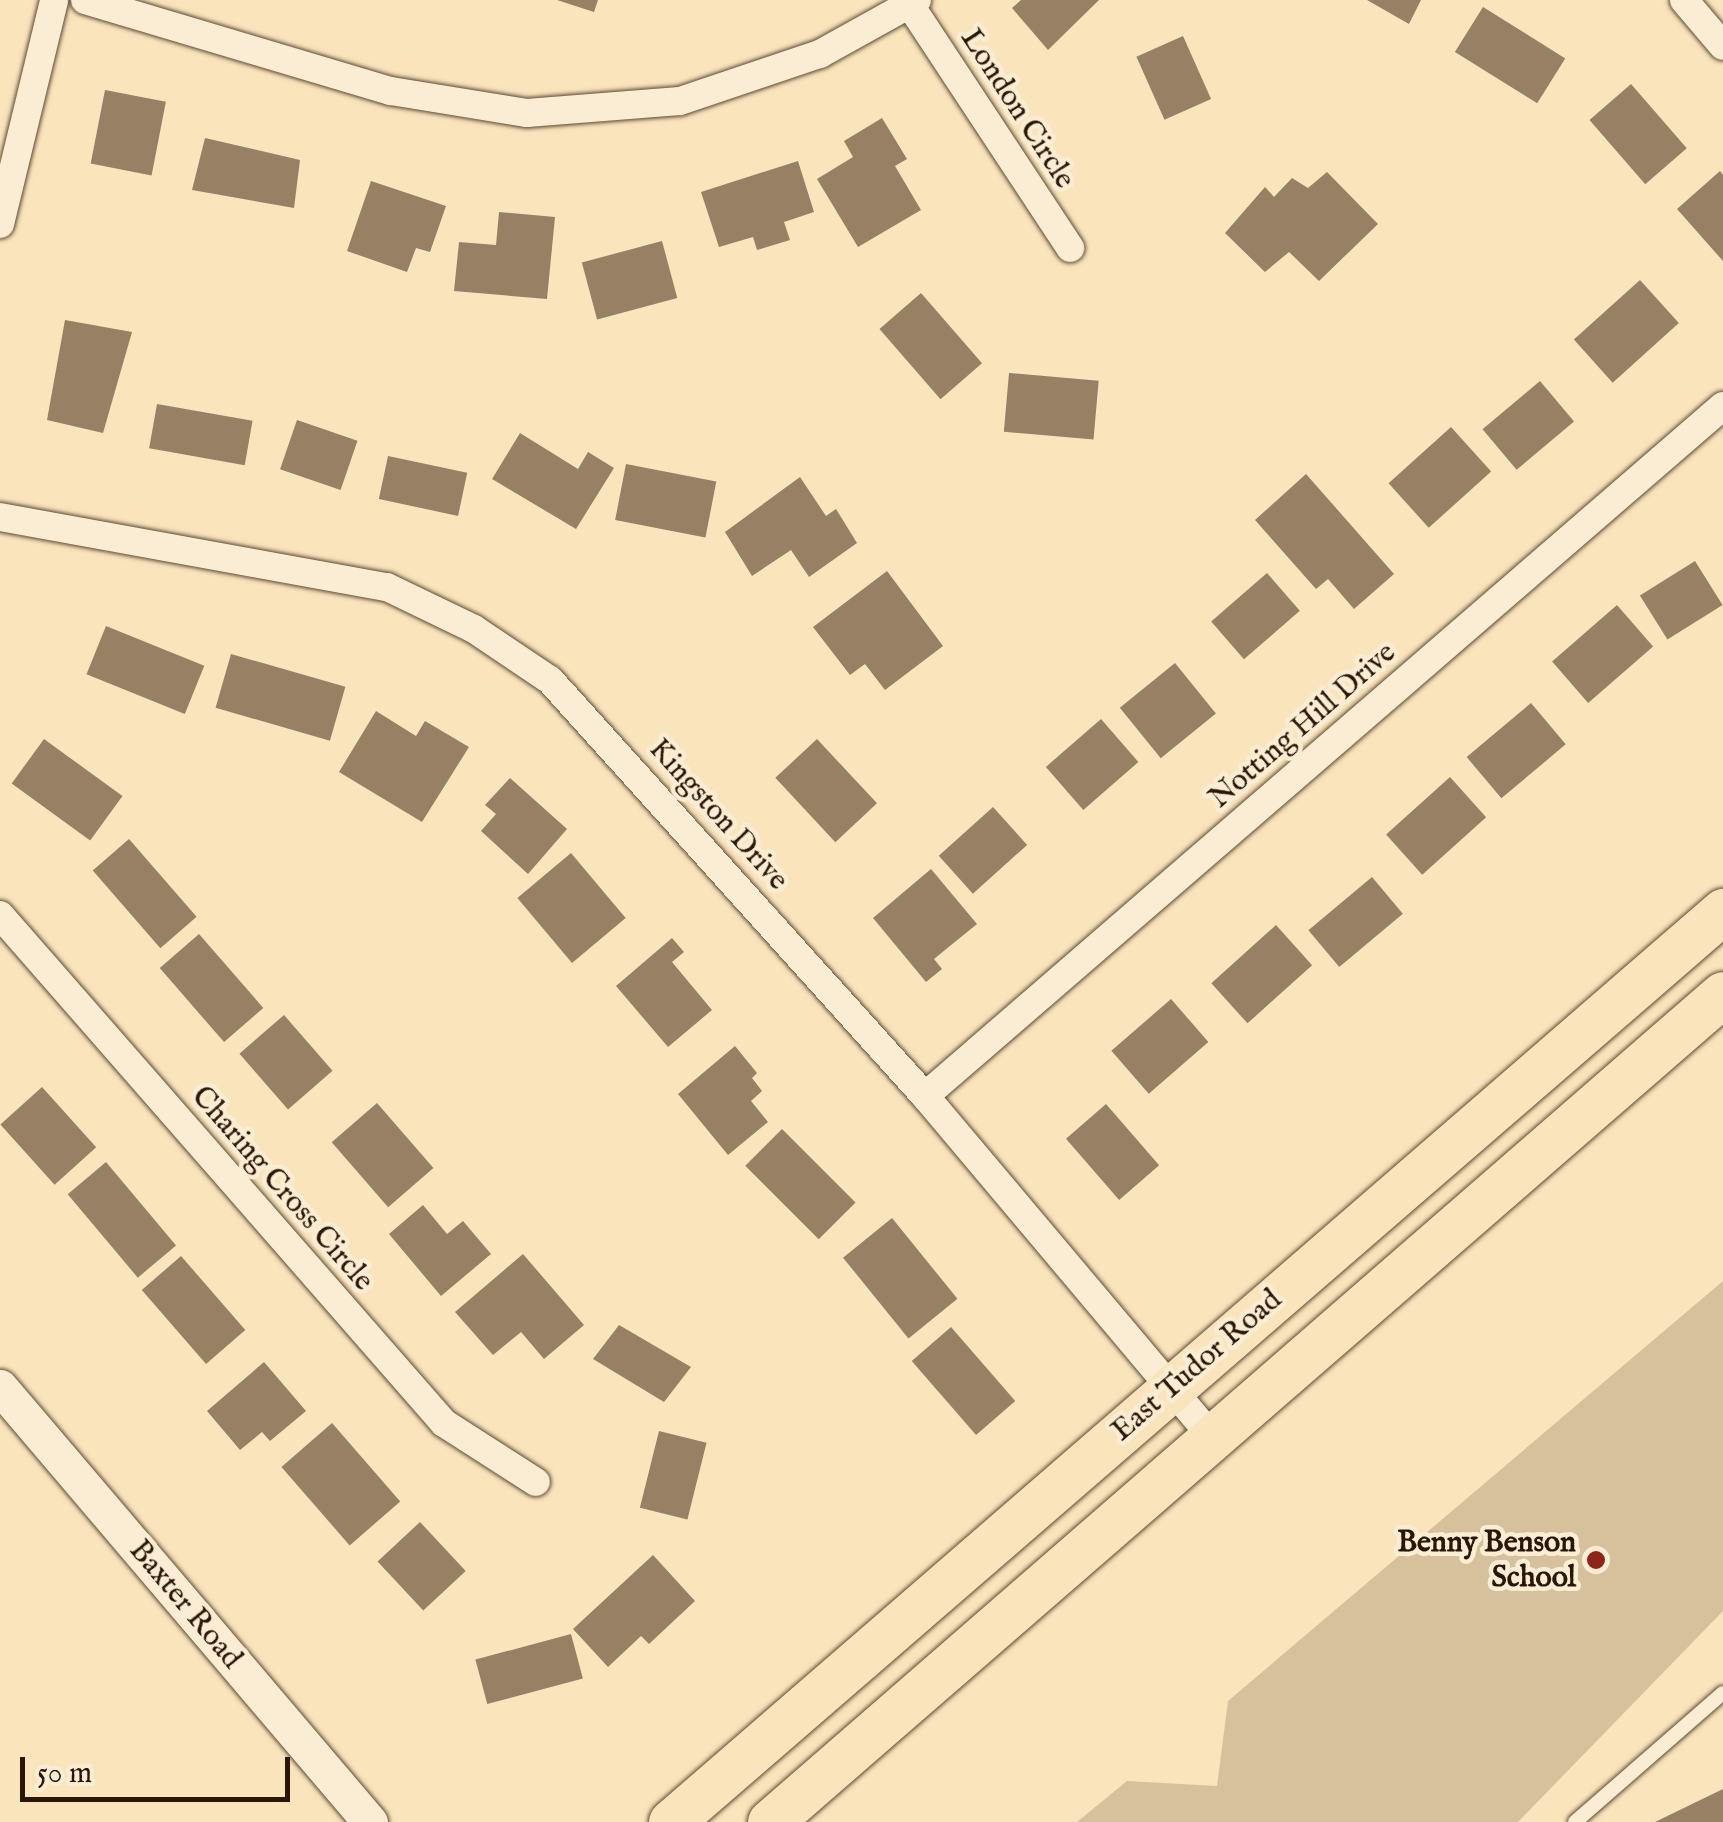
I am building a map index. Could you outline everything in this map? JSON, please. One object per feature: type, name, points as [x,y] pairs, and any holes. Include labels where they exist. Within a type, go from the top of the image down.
[{"type":"main road","name":"East Tudor Road","points":[[670,1822],[1723,911]]},
{"type":"main road","points":[[770,1822],[1723,994]]},
{"type":"street","points":[[0,224],[54,0]]},
{"type":"street","points":[[85,0],[391,90],[527,113],[680,101],[820,54],[914,3]]},
{"type":"street","points":[[1684,0],[1723,46]]},
{"type":"street","name":"London Circle","points":[[914,3],[1070,248]]},
{"type":"street","name":"Notting Hill Drive","points":[[926,1096],[1723,406]]},
{"type":"street","name":"Kingston Drive","points":[[0,517],[386,587],[474,629],[550,680],[926,1096],[1212,1437]]},
{"type":"street","name":"Charing Cross Circle","points":[[0,916],[444,1423],[536,1482]]},
{"type":"street","name":"Baxter Road","points":[[0,1388],[370,1822]]},
{"type":"lane","points":[[1575,1822],[1723,1693]]},
{"type":"shaded area","name":"Benny Benson School","points":[[1723,1281],[1723,1611],[1518,1822],[1077,1822],[1127,1781],[1217,1786],[1228,1701]]},
{"type":"building","points":[[557,0],[598,0],[594,12]]},
{"type":"building","points":[[1021,0],[1099,0],[1048,50],[1012,8]]},
{"type":"building","points":[[1367,0],[1421,0],[1409,24]]},
{"type":"building","points":[[1483,7],[1565,58],[1537,103],[1455,52]]},
{"type":"building","points":[[1183,36],[1211,99],[1164,120],[1136,57]]},
{"type":"building","points":[[1631,84],[1687,148],[1645,184],[1589,120]]},
{"type":"building","points":[[105,90],[166,102],[152,175],[91,164]]},
{"type":"building","points":[[882,118],[907,159],[895,166],[921,210],[858,247],[817,179],[853,157],[844,141]]},
{"type":"building","points":[[205,138],[300,160],[294,208],[192,190]]},
{"type":"building","points":[[798,161],[814,212],[784,222],[790,240],[757,250],[753,237],[719,247],[701,192]]},
{"type":"building","points":[[1720,171],[1723,175],[1723,261],[1677,209]]},
{"type":"building","points":[[1327,172],[1378,224],[1319,281],[1289,252],[1265,272],[1225,233],[1265,187],[1274,197],[1292,178],[1308,188]]},
{"type":"building","points":[[371,181],[446,206],[430,252],[416,248],[407,272],[347,251]]},
{"type":"building","points":[[499,212],[555,217],[547,299],[454,291],[459,242],[496,245]]},
{"type":"building","points":[[662,241],[677,298],[597,319],[582,262]]},
{"type":"building","points":[[1640,280],[1679,323],[1613,383],[1574,340]]},
{"type":"building","points":[[921,293],[982,363],[941,399],[879,329]]},
{"type":"building","points":[[65,320],[132,332],[103,433],[47,420]]},
{"type":"building","points":[[1009,373],[1099,381],[1094,440],[1004,432]]},
{"type":"building","points":[[1540,381],[1574,422],[1517,470],[1483,429]]},
{"type":"building","points":[[157,404],[253,421],[245,465],[149,448]]},
{"type":"building","points":[[297,420],[358,441],[341,490],[280,469]]},
{"type":"building","points":[[1451,427],[1491,472],[1429,528],[1389,483]]},
{"type":"building","points":[[520,433],[578,469],[588,452],[614,468],[576,529],[492,479]]},
{"type":"building","points":[[388,456],[467,473],[458,516],[379,499]]},
{"type":"building","points":[[626,464],[716,482],[705,538],[615,520]]},
{"type":"building","points":[[1306,474],[1394,574],[1354,609],[1328,579],[1316,589],[1255,520]]},
{"type":"building","points":[[800,477],[826,516],[836,509],[857,543],[809,577],[791,550],[752,576],[725,532]]},
{"type":"building","points":[[1695,561],[1723,605],[1667,640],[1640,595]]},
{"type":"building","points":[[887,571],[943,646],[885,690],[865,664],[850,675],[813,627]]},
{"type":"building","points":[[1267,573],[1300,611],[1244,659],[1211,622]]},
{"type":"building","points":[[1617,605],[1653,647],[1588,703],[1552,661]]},
{"type":"building","points":[[106,626],[204,666],[185,714],[87,674]]},
{"type":"building","points":[[231,654],[345,687],[330,741],[216,708]]},
{"type":"building","points":[[1175,663],[1216,714],[1161,758],[1120,708]]},
{"type":"building","points":[[1531,703],[1566,744],[1501,798],[1467,757]]},
{"type":"building","points":[[376,711],[416,736],[425,721],[469,747],[422,822],[339,772]]},
{"type":"building","points":[[1101,719],[1138,762],[1083,810],[1046,767]]},
{"type":"building","points":[[44,739],[122,796],[90,841],[12,783]]},
{"type":"building","points":[[817,739],[877,803],[835,842],[775,778]]},
{"type":"building","points":[[1450,777],[1486,817],[1422,875],[1386,835]]},
{"type":"building","points":[[510,778],[567,829],[528,874],[481,831],[496,814],[485,805]]},
{"type":"building","points":[[993,807],[1027,845],[973,894],[939,856]]},
{"type":"building","points":[[129,839],[197,917],[160,948],[93,870]]},
{"type":"building","points":[[571,853],[626,918],[572,963],[517,898]]},
{"type":"building","points":[[931,869],[977,924],[934,959],[942,969],[926,982],[873,918]]},
{"type":"building","points":[[1372,877],[1403,914],[1339,967],[1308,930]]},
{"type":"building","points":[[1276,925],[1312,965],[1247,1023],[1211,983]]},
{"type":"building","points":[[199,934],[263,1008],[224,1042],[160,968]]},
{"type":"building","points":[[672,938],[684,952],[672,962],[712,1010],[668,1047],[616,986]]},
{"type":"building","points":[[1171,999],[1208,1042],[1149,1094],[1111,1051]]},
{"type":"building","points":[[284,1015],[333,1071],[288,1110],[239,1054]]},
{"type":"building","points":[[735,1046],[757,1073],[752,1078],[762,1091],[751,1101],[768,1122],[728,1155],[678,1094]]},
{"type":"building","points":[[42,1087],[96,1147],[55,1185],[0,1124]]},
{"type":"building","points":[[377,1103],[433,1168],[388,1207],[332,1142]]},
{"type":"building","points":[[1106,1104],[1159,1165],[1119,1200],[1066,1139]]},
{"type":"building","points":[[782,1129],[856,1203],[819,1239],[745,1166]]},
{"type":"building","points":[[106,1162],[176,1245],[138,1278],[68,1194]]},
{"type":"building","points":[[423,1205],[447,1234],[463,1221],[491,1254],[441,1296],[389,1234]]},
{"type":"building","points":[[892,1218],[957,1299],[908,1338],[843,1258]]},
{"type":"building","points":[[523,1254],[584,1325],[544,1359],[521,1332],[493,1355],[455,1312]]},
{"type":"building","points":[[181,1256],[245,1330],[206,1364],[142,1290]]},
{"type":"building","points":[[619,1325],[691,1367],[664,1402],[593,1359]]},
{"type":"building","points":[[951,1327],[1015,1401],[976,1435],[912,1361]]},
{"type":"building","points":[[264,1362],[306,1411],[270,1441],[262,1432],[240,1450],[207,1411]]},
{"type":"building","points":[[332,1423],[400,1501],[350,1545],[281,1467]]},
{"type":"building","points":[[659,1431],[707,1443],[687,1520],[640,1508]]},
{"type":"building","points":[[420,1522],[466,1571],[423,1611],[378,1562]]},
{"type":"building","points":[[653,1555],[695,1601],[649,1644],[641,1636],[608,1667],[573,1629]]},
{"type":"building","points":[[571,1634],[583,1678],[487,1704],[475,1660]]},
{"type":"building","points":[[1723,1789],[1723,1822],[1655,1822]]},
{"type":"place","name":"Benny Benson School","points":[[1596,1560]]}]
